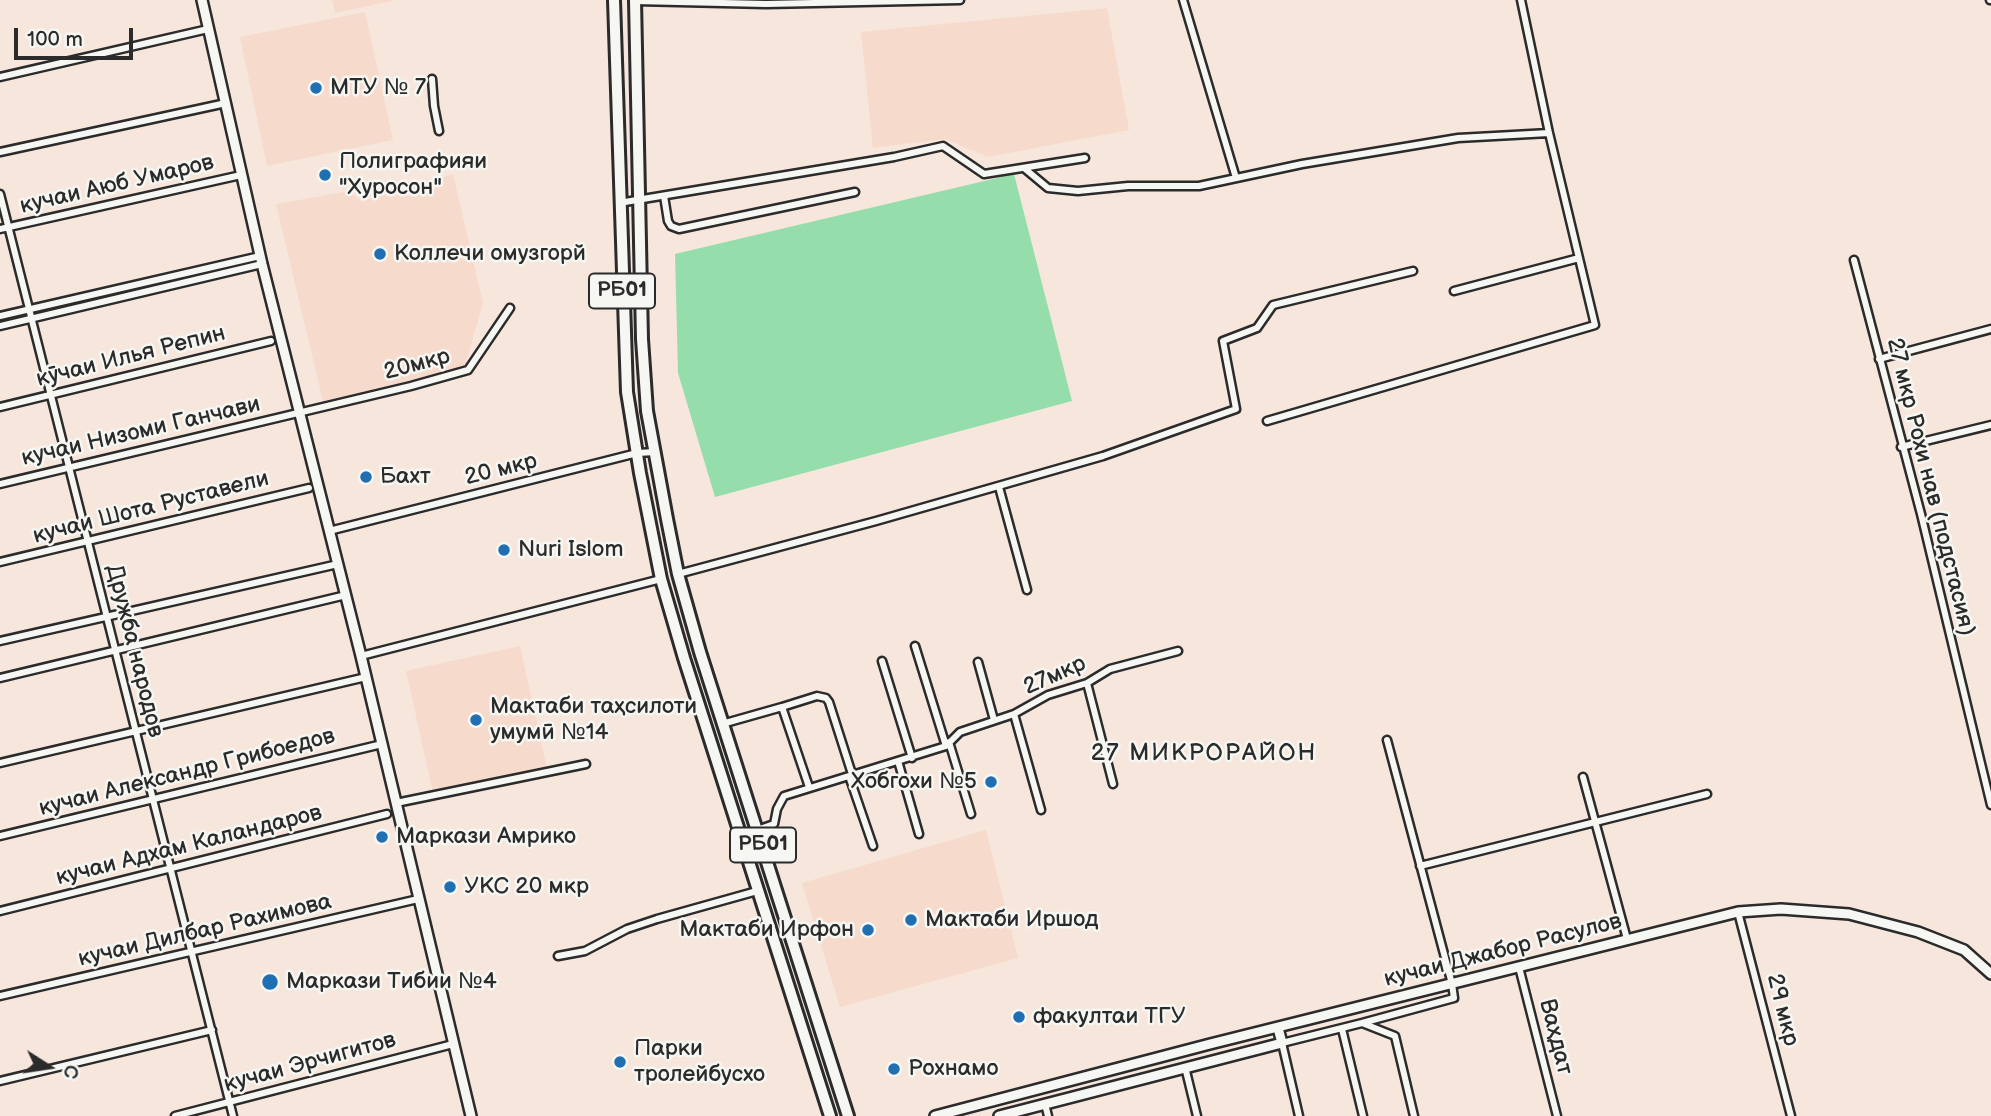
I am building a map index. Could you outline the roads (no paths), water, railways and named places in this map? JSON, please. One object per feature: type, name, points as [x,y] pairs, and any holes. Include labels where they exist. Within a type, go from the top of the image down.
[{"type":"highway","points":[[614,0],[618,6],[627,8],[635,0]]},
{"type":"highway","name":"РБ01","points":[[614,0],[627,392],[661,579],[830,1116]]},
{"type":"highway","name":"РБ01","points":[[635,0],[647,411],[678,574],[722,724],[848,1116]]},
{"type":"highway","points":[[614,21],[620,13],[625,12],[636,19]]},
{"type":"street","points":[[202,0],[297,413],[331,531],[382,744],[399,802],[418,899],[471,1116]]},
{"type":"street","points":[[635,0],[766,4],[960,0]]},
{"type":"street","points":[[1183,0],[1236,178]]},
{"type":"street","points":[[1267,421],[1595,325],[1549,133],[1521,0]]},
{"type":"street","points":[[0,77],[208,29]]},
{"type":"street","points":[[432,79],[439,131]]},
{"type":"street","points":[[0,152],[226,103]]},
{"type":"street","points":[[1024,168],[1048,188],[1078,191],[1128,186],[1199,186],[1302,164],[1458,138],[1549,133]]},
{"type":"street","points":[[620,203],[894,157],[943,146],[984,174],[1084,158]]},
{"type":"street","name":"кучаи Аюб Умаров","points":[[0,229],[241,175]]},
{"type":"street","points":[[664,196],[668,222],[679,229],[855,192]]},
{"type":"street","name":"Дружба народов","points":[[0,194],[233,1116]]},
{"type":"street","points":[[1454,291],[1579,258]]},
{"type":"street","points":[[0,316],[261,260]]},
{"type":"street","points":[[0,326],[261,260]]},
{"type":"street","name":"27 мкр Рохи нав (подстасия)","points":[[1854,260],[1921,514],[1991,805]]},
{"type":"street","points":[[678,574],[1103,456],[1236,409],[1223,341],[1257,328],[1273,305],[1413,271]]},
{"type":"street","name":"20мкр","points":[[297,413],[468,370],[510,308]]},
{"type":"street","points":[[1880,359],[1991,330]]},
{"type":"street","name":"кӯчаи Илья Репин","points":[[0,407],[271,341]]},
{"type":"street","name":"кучаи Низоми Ганчави","points":[[0,484],[297,413]]},
{"type":"street","points":[[1902,447],[1991,425]]},
{"type":"street","name":"20 мкр","points":[[331,531],[637,453],[655,452]]},
{"type":"street","points":[[999,486],[1027,590]]},
{"type":"street","name":"кучаи Шота Руставели","points":[[0,562],[309,488]]},
{"type":"street","points":[[0,641],[338,564]]},
{"type":"street","points":[[361,656],[661,579]]},
{"type":"street","points":[[0,678],[346,595]]},
{"type":"street","points":[[915,646],[971,814]]},
{"type":"street","name":"27мкр","points":[[758,831],[774,824],[777,809],[784,796],[912,758],[947,744],[960,732],[1014,714],[1048,695],[1087,683],[1110,669],[1178,651]]},
{"type":"street","points":[[882,661],[912,758]]},
{"type":"street","points":[[978,663],[994,720]]},
{"type":"street","points":[[0,763],[366,677]]},
{"type":"street","points":[[1087,683],[1114,784]]},
{"type":"street","points":[[722,724],[817,696],[826,698],[830,702],[873,846]]},
{"type":"street","points":[[782,707],[809,787]]},
{"type":"street","name":"27мкр","points":[[1014,714],[1041,810]]},
{"type":"street","points":[[999,1116],[1454,998],[1387,740]]},
{"type":"street","name":"кучаи Александр Грибоедов","points":[[0,836],[382,744]]},
{"type":"street","points":[[898,761],[919,834]]},
{"type":"street","points":[[399,802],[586,764]]},
{"type":"street","points":[[1583,777],[1627,939]]},
{"type":"street","points":[[1420,866],[1707,794]]},
{"type":"street","name":"кучаи Адхам Каландаров","points":[[0,911],[387,814]]},
{"type":"street","points":[[740,836],[758,831]]},
{"type":"street","points":[[558,956],[585,951],[627,929],[657,919],[757,891]]},
{"type":"street","name":"кучаи Дилбар Рахимова","points":[[0,996],[418,899]]},
{"type":"street","name":"кучаи Джабор Расулов","points":[[941,1115],[1210,1044],[1738,912],[1781,909],[1849,914],[1918,933],[1964,950],[1991,974]]},
{"type":"street","name":"29 мкр","points":[[1738,912],[1791,1116]]},
{"type":"street","name":"Ваҳдат","points":[[1519,967],[1557,1116]]},
{"type":"street","points":[[1362,1023],[1395,1036],[1414,1116]]},
{"type":"street","points":[[1278,1028],[1299,1116]]},
{"type":"street","points":[[1342,1029],[1363,1116]]},
{"type":"street","points":[[0,1081],[212,1030]]},
{"type":"street","name":"кучаи Эрчигитов","points":[[175,1116],[453,1044]]},
{"type":"street","points":[[1185,1067],[1197,1116]]},
{"type":"street","points":[[991,1102],[993,1116]]},
{"type":"street","points":[[1045,1104],[1048,1116]]},
{"type":"place","name":"МТУ № 7","points":[[316,88]]},
{"type":"place","name":"Полиграфияи \"Хуросон\"","points":[[325,175]]},
{"type":"place","name":"Коллечи омузгорй","points":[[380,254]]},
{"type":"place","name":"Бахт","points":[[366,477]]},
{"type":"place","name":"Nuri Islom","points":[[504,550]]},
{"type":"place","name":"Мактаби таҳсилоти умумӣ №14","points":[[476,720]]},
{"type":"place","name":"Хобгохи №5","points":[[991,782]]},
{"type":"place","name":"Маркази Амрико","points":[[382,837]]},
{"type":"place","name":"УКС 20 мкр","points":[[450,887]]},
{"type":"place","name":"Мактаби Иршод","points":[[911,920]]},
{"type":"place","name":"Мактаби Ирфон","points":[[868,930]]},
{"type":"place","name":"Маркази Тибии №4","points":[[270,982]]},
{"type":"place","name":"факултаи ТГУ","points":[[1019,1017]]},
{"type":"place","name":"Парки тролейбусхо","points":[[620,1062]]},
{"type":"place","name":"Рохнамо","points":[[894,1069]]},
{"type":"district","name":"27 МИКРОРАЙОН","points":[[1204,754]]}]
